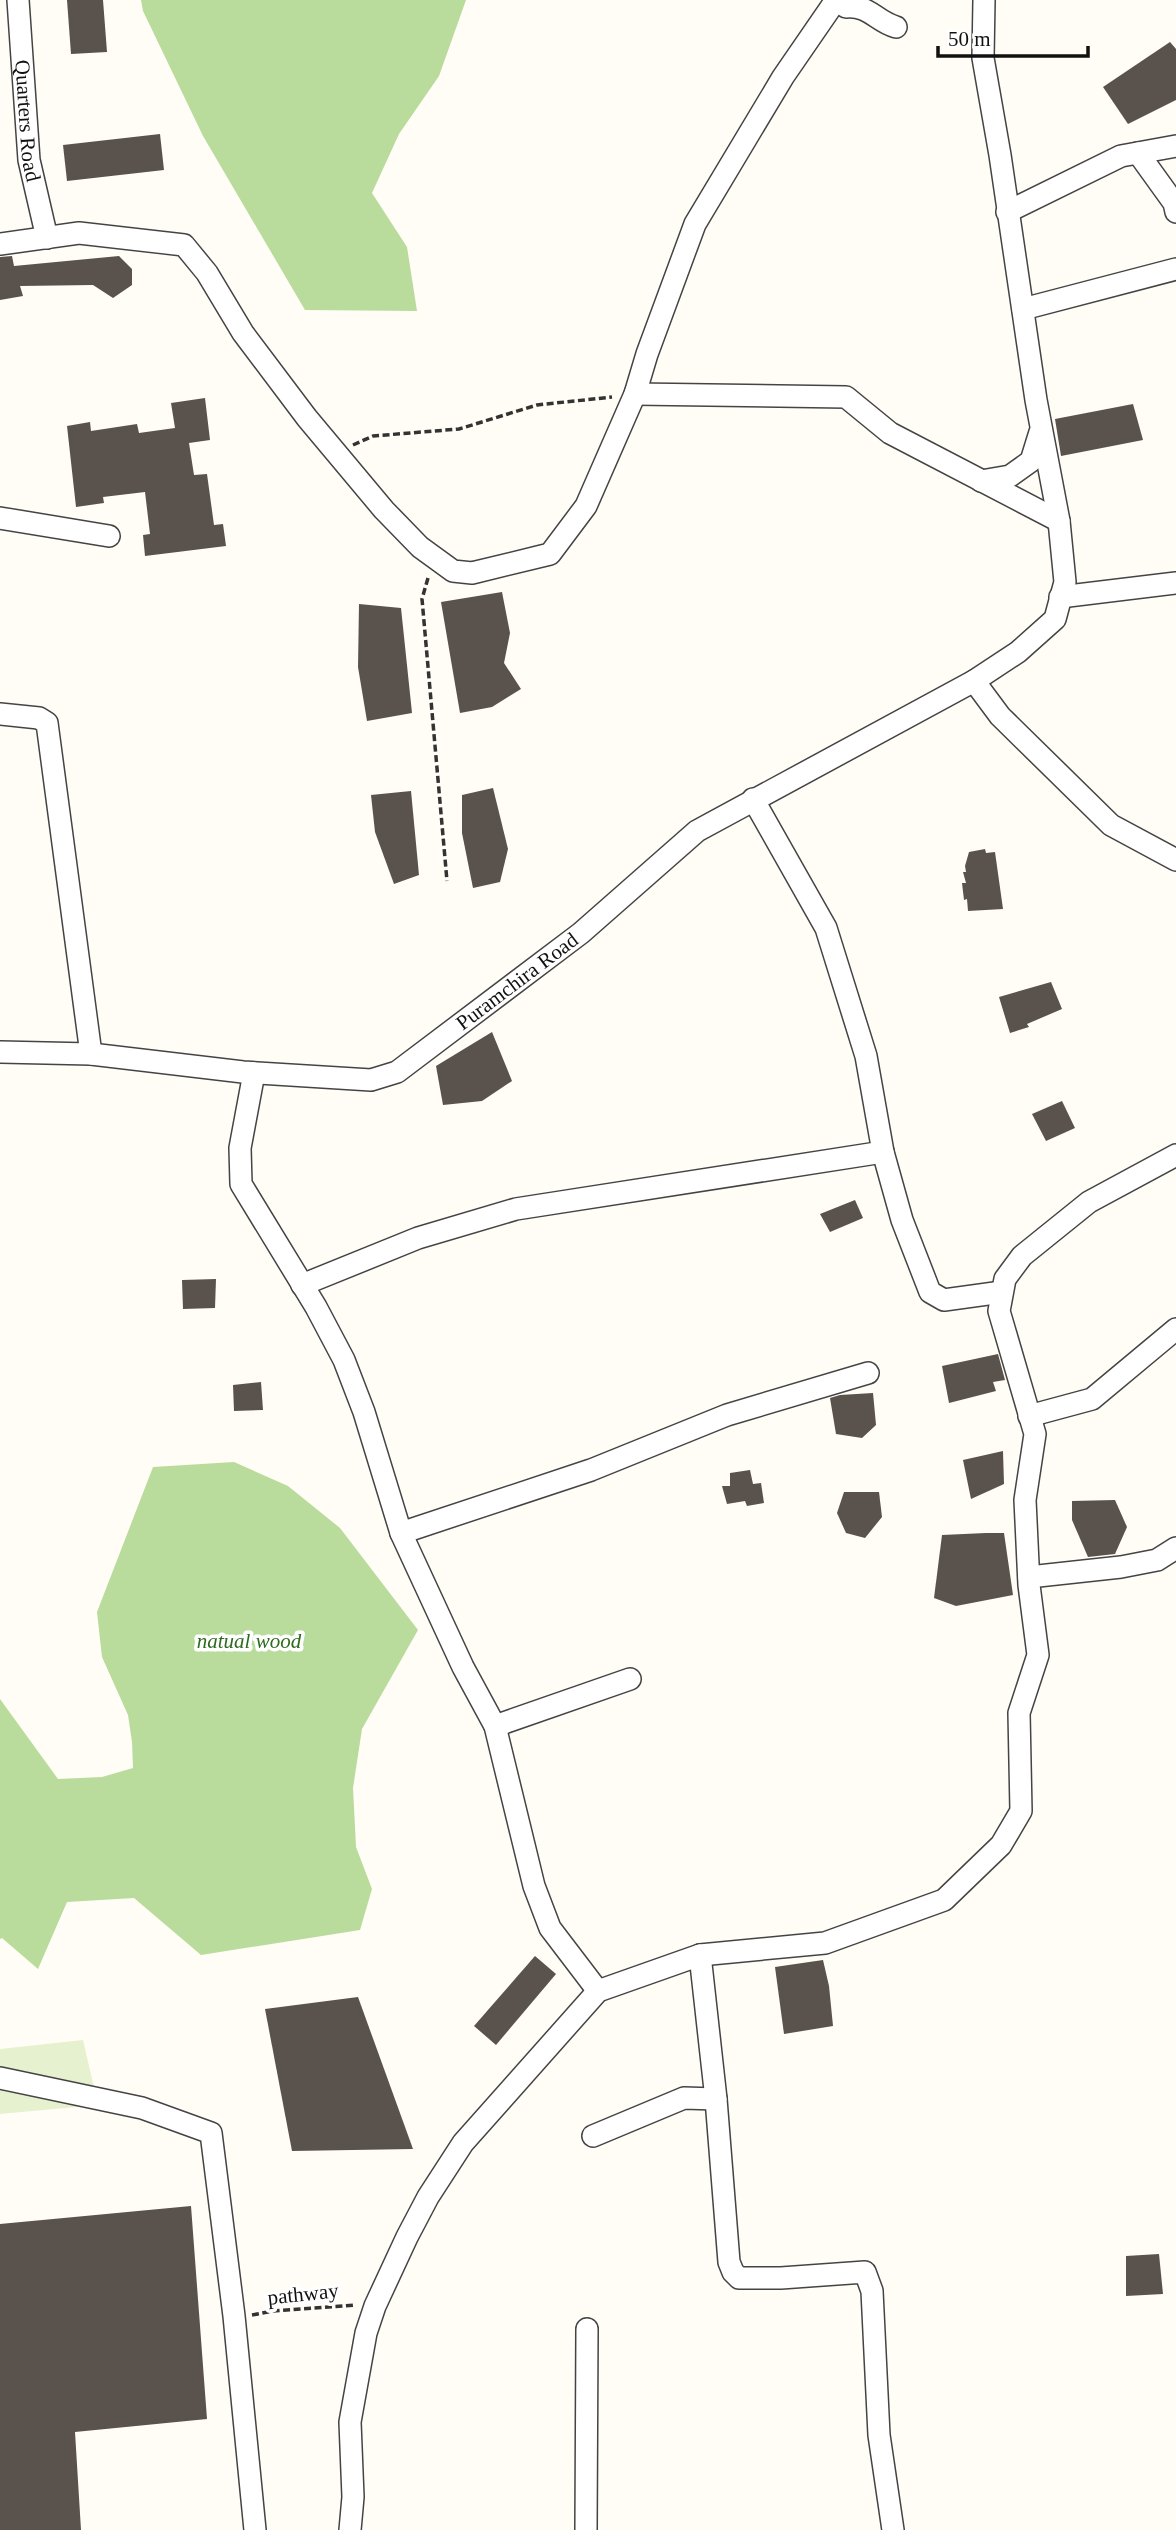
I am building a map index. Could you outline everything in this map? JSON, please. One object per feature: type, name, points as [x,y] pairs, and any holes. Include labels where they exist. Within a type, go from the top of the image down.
[{"type":"street","name":"Quarters Road","points":[[18,0],[29,160],[47,238]]},
{"type":"street","points":[[984,0],[982,58],[1041,426],[1059,521],[1065,582],[1060,597],[1176,583]]},
{"type":"street","points":[[0,244],[79,233],[184,245],[207,273],[243,333],[307,418],[384,510],[434,559],[453,571],[472,573],[550,554],[586,506],[635,394],[695,225],[783,77],[841,4],[858,6],[896,27]]},
{"type":"street","points":[[1007,212],[1121,156],[1176,146]]},
{"type":"street","points":[[1138,153],[1174,203],[1176,212]]},
{"type":"street","points":[[1023,309],[1176,269]]},
{"type":"street","points":[[635,394],[846,397],[890,433],[1059,521]]},
{"type":"street","points":[[981,481],[1010,476],[1031,461],[1041,426]]},
{"type":"street","points":[[0,518],[109,536]]},
{"type":"street","name":"Puramchira Road","points":[[0,1052],[91,1054],[254,1073],[371,1080],[397,1072],[581,933],[697,831],[974,681],[1018,652],[1055,619],[1060,597]]},
{"type":"street","points":[[974,681],[1000,716],[1111,825],[1176,860]]},
{"type":"street","points":[[0,714],[39,718],[47,723],[91,1054]]},
{"type":"street","points":[[752,799],[826,928],[866,1056],[883,1152],[902,1220],[930,1292],[944,1300],[1002,1292]]},
{"type":"street","points":[[254,1073],[240,1147],[241,1184],[344,1360],[371,1433],[401,1533],[463,1667],[495,1726],[534,1886],[550,1928],[598,1991]]},
{"type":"street","points":[[302,1286],[418,1238],[516,1209],[883,1152]]},
{"type":"street","points":[[350,2530],[353,2497],[350,2422],[366,2333],[375,2306],[407,2236],[446,2167],[463,2143],[598,1991],[700,1955],[825,1943],[944,1900],[1001,1845],[1021,1811],[1019,1713],[1038,1655],[1029,1577],[1025,1500],[1035,1434],[999,1311],[1005,1279],[1022,1256],[1089,1202],[1176,1155]]},
{"type":"street","points":[[1029,1416],[1092,1399],[1176,1329]]},
{"type":"street","points":[[401,1533],[591,1470],[727,1415],[868,1373]]},
{"type":"street","points":[[1029,1577],[1121,1567],[1157,1560],[1176,1548]]},
{"type":"street","points":[[495,1726],[630,1679]]},
{"type":"street","points":[[700,1955],[716,2099],[729,2262],[739,2278],[864,2272],[869,2279],[872,2291],[879,2435],[893,2530]]},
{"type":"street","points":[[0,2078],[142,2108],[211,2133],[234,2316],[255,2530]]},
{"type":"street","points":[[593,2136],[684,2098],[716,2099]]},
{"type":"street","points":[[586,2530],[587,2329]]},
{"type":"path","points":[[345,463],[341,451],[373,436],[460,429],[537,405],[635,394]]},
{"type":"path","points":[[434,559],[422,599],[447,881]]},
{"type":"path","name":"pathway","points":[[234,2316],[342,2305],[375,2306]]},
{"type":"green space","points":[[141,0],[466,0],[439,76],[399,134],[372,193],[407,247],[417,311],[305,310],[203,136],[143,11]]},
{"type":"green space","name":"natual wood","points":[[234,1462],[288,1486],[340,1528],[418,1630],[362,1729],[353,1788],[356,1847],[372,1889],[360,1930],[201,1955],[134,1898],[67,1902],[38,1969],[0,1939],[0,1699],[58,1779],[102,1777],[133,1768],[128,1715],[102,1657],[97,1612],[153,1467]]},
{"type":"green space","points":[[83,2040],[98,2105],[0,2114],[0,2049]]},
{"type":"building","points":[[67,0],[103,0],[107,52],[71,54]]},
{"type":"building","points":[[1170,42],[1176,49],[1176,100],[1128,124],[1103,87]]},
{"type":"building","points":[[160,134],[164,170],[67,181],[63,145]]},
{"type":"building","points":[[12,256],[14,266],[119,256],[132,269],[132,285],[113,298],[93,285],[20,286],[23,296],[0,300],[0,257]]},
{"type":"building","points":[[205,398],[210,440],[189,443],[194,475],[207,474],[214,525],[223,524],[226,546],[145,556],[143,535],[150,534],[145,492],[103,497],[104,503],[76,507],[67,426],[90,422],[91,431],[137,424],[139,433],[175,428],[171,403]]},
{"type":"building","points":[[1133,404],[1143,440],[1061,456],[1055,419]]},
{"type":"building","points":[[502,592],[510,633],[504,663],[521,689],[492,707],[460,713],[441,602]]},
{"type":"building","points":[[359,604],[401,608],[412,713],[367,721],[358,667]]},
{"type":"building","points":[[493,788],[508,849],[500,882],[473,888],[462,833],[462,795]]},
{"type":"building","points":[[411,791],[419,875],[394,884],[375,832],[371,795]]},
{"type":"building","points":[[985,849],[986,853],[995,852],[1003,909],[968,911],[967,899],[964,900],[962,883],[966,883],[963,872],[966,872],[969,852]]},
{"type":"building","points":[[1051,982],[1062,1009],[1027,1024],[1029,1027],[1010,1033],[999,997]]},
{"type":"building","points":[[492,1032],[512,1081],[482,1101],[443,1105],[436,1066]]},
{"type":"building","points":[[1062,1101],[1075,1128],[1046,1141],[1032,1114]]},
{"type":"building","points":[[855,1200],[863,1218],[830,1232],[820,1214]]},
{"type":"building","points":[[216,1279],[215,1308],[183,1309],[182,1280]]},
{"type":"building","points":[[998,1354],[1005,1380],[993,1382],[996,1391],[949,1403],[942,1366]]},
{"type":"building","points":[[261,1382],[263,1410],[234,1411],[233,1385]]},
{"type":"building","points":[[873,1393],[876,1425],[862,1438],[836,1434],[830,1398]]},
{"type":"building","points":[[1003,1451],[1004,1484],[971,1499],[963,1460]]},
{"type":"building","points":[[750,1470],[753,1484],[761,1483],[764,1503],[747,1506],[745,1501],[727,1504],[722,1486],[730,1486],[730,1473]]},
{"type":"building","points":[[844,1492],[879,1492],[882,1517],[865,1538],[846,1533],[837,1513]]},
{"type":"building","points":[[1115,1500],[1127,1527],[1115,1554],[1088,1557],[1072,1520],[1072,1501]]},
{"type":"building","points":[[1004,1533],[1013,1595],[956,1606],[934,1598],[942,1535]]},
{"type":"building","points":[[535,1956],[556,1974],[496,2045],[474,2026]]},
{"type":"building","points":[[823,1960],[833,2026],[784,2034],[775,1967]]},
{"type":"building","points":[[358,1997],[413,2149],[292,2151],[265,2009]]},
{"type":"building","points":[[191,2206],[207,2419],[75,2432],[81,2530],[0,2530],[0,2224]]},
{"type":"building","points":[[1159,2254],[1163,2294],[1126,2296],[1126,2256]]}]
